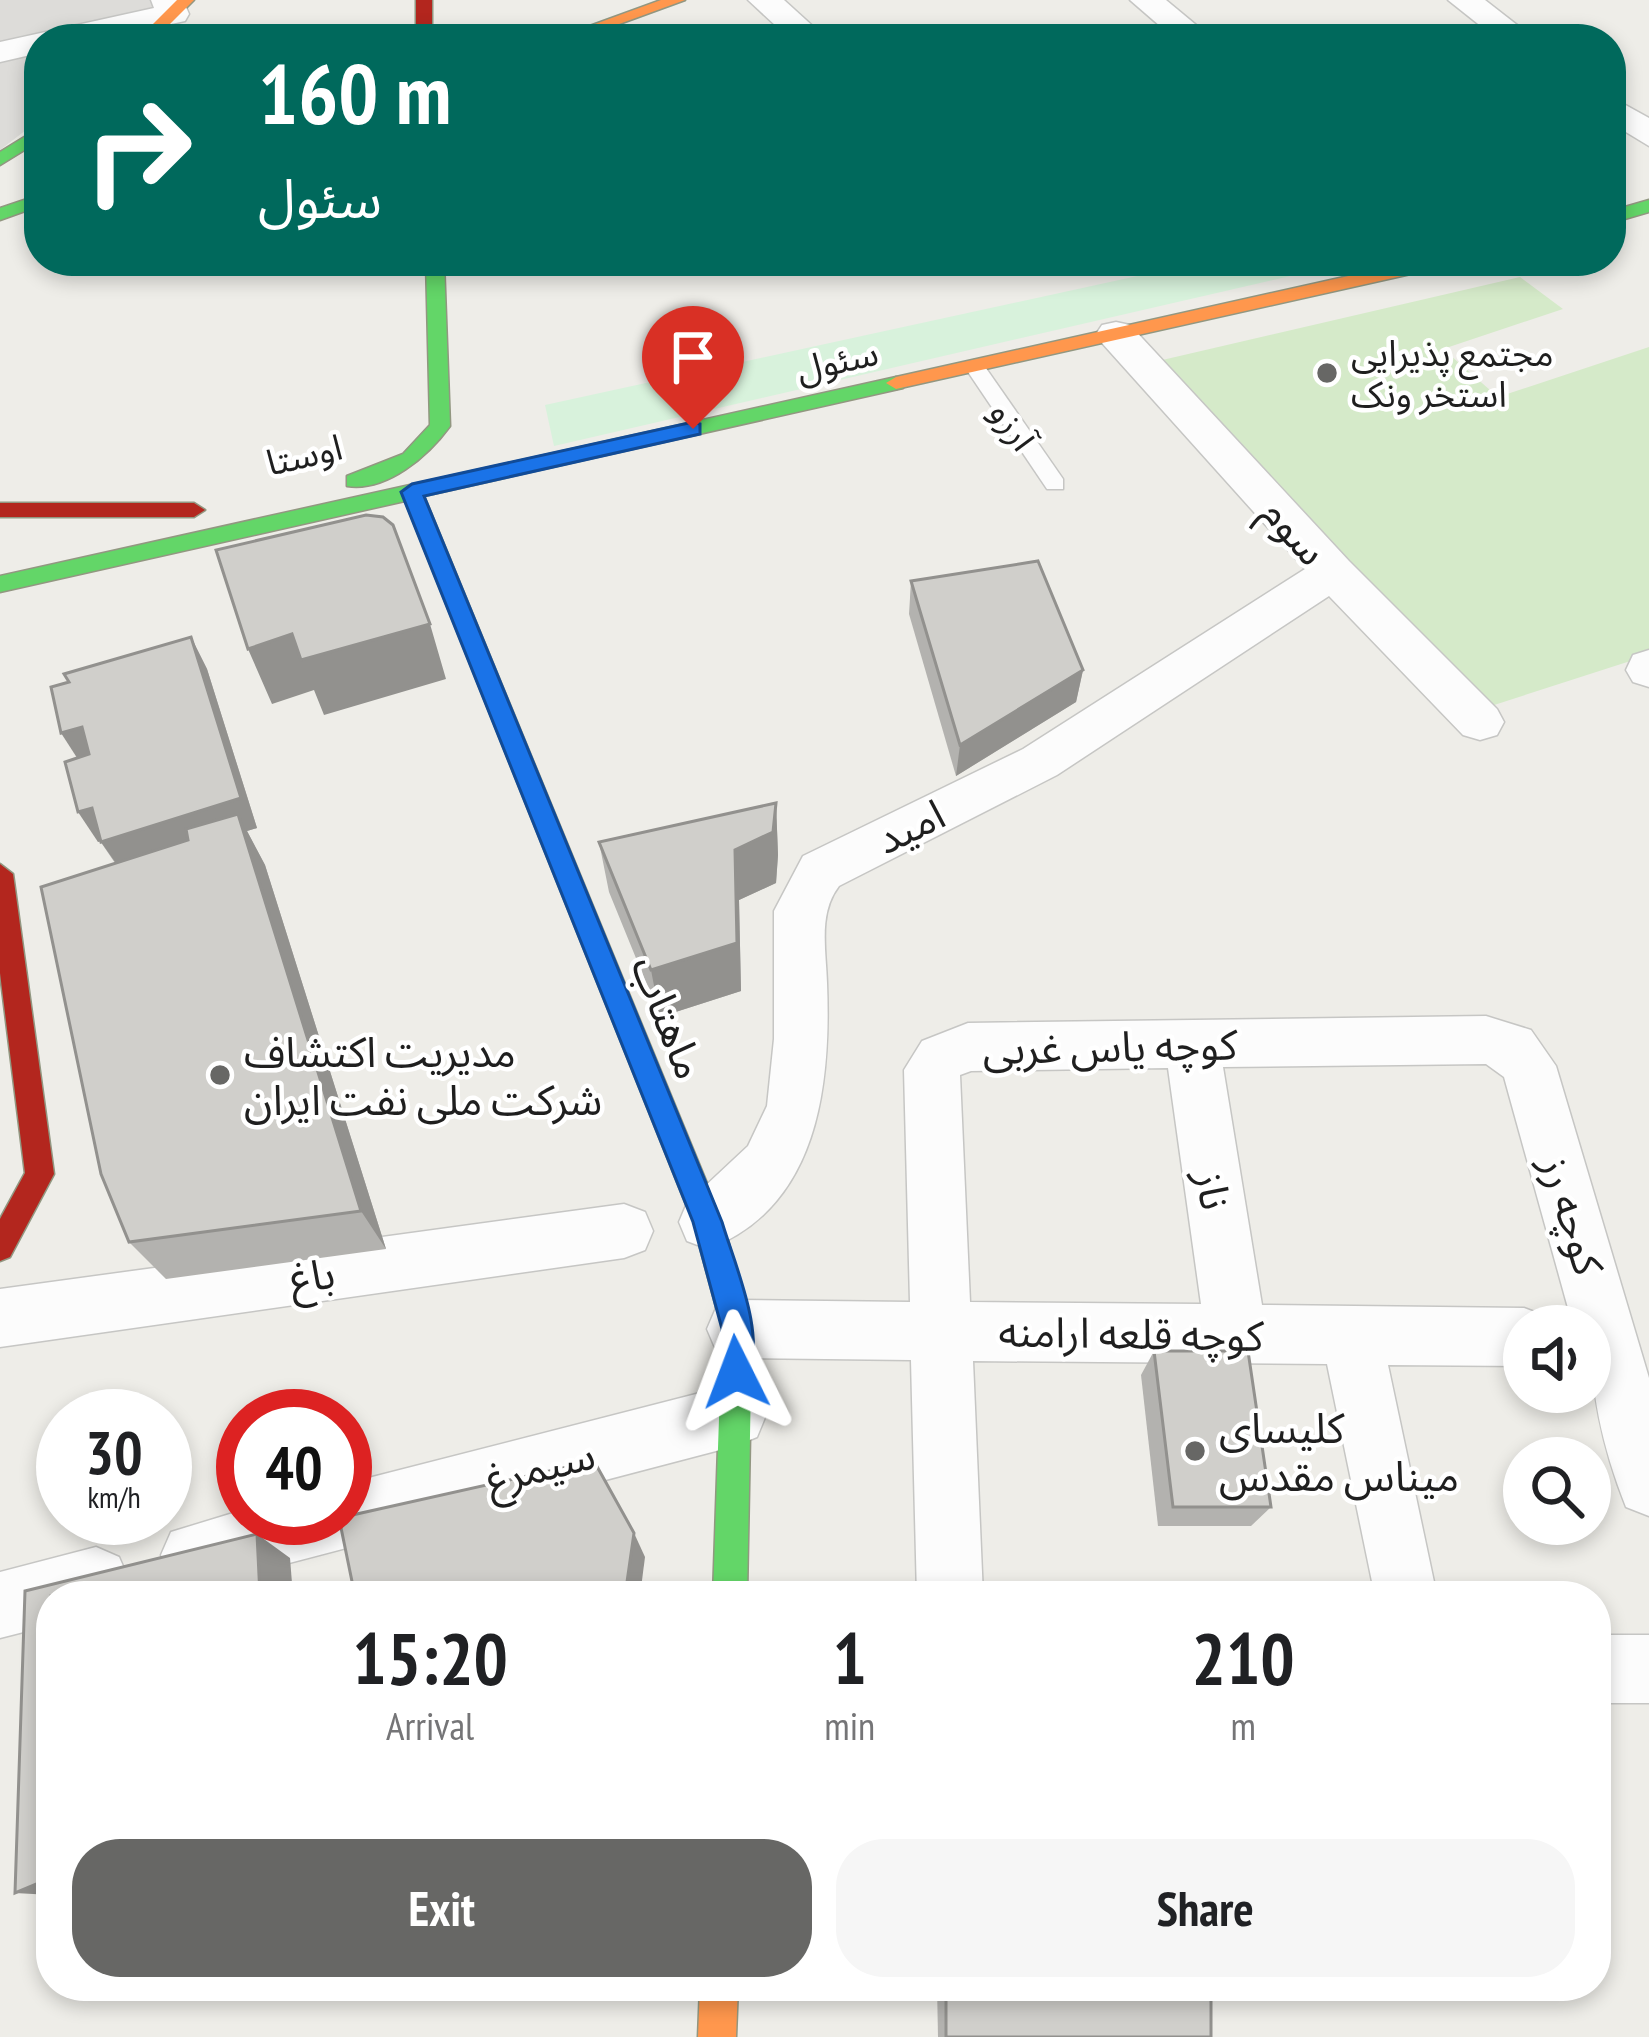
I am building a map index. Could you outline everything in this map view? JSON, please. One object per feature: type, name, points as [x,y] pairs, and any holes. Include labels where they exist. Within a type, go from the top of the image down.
[{"type":"main road","points":[[551,24],[621,0]]},
{"type":"main road","points":[[606,24],[677,0]]},
{"type":"main road","name":"اوستا","points":[[0,510],[129,513],[231,506],[318,491],[381,473],[410,459],[440,426],[435,276]]},
{"type":"main road","name":"سئول","points":[[0,584],[1375,276]]},
{"type":"main road","name":"ماهتاب","points":[[412,492],[708,1222],[737,1329],[730,1581]]},
{"type":"main road","name":"سئول","points":[[0,533],[247,529]]},
{"type":"main road","points":[[0,874],[40,1174],[3,1239]]},
{"type":"main road","points":[[2,1194],[3,1239]]},
{"type":"main road","points":[[717,2037],[718,2001]]},
{"type":"street","points":[[764,0],[792,24]]},
{"type":"street","points":[[1146,0],[1177,24]]},
{"type":"street","points":[[1464,0],[1497,24]]},
{"type":"street","points":[[110,24],[175,5]]},
{"type":"street","name":"سوم","points":[[1117,334],[1333,572],[1480,722]]},
{"type":"street","name":"امید","points":[[708,1222],[744,1196],[775,1161],[798,1103],[799,902],[821,871],[1040,762],[1333,572]]},
{"type":"street","name":"کوچه یاس غربی","points":[[950,1581],[932,1070],[941,1058],[968,1047],[1486,1040]]},
{"type":"street","name":"کوچه رز","points":[[1486,1040],[1512,1047],[1528,1066],[1591,1305]]},
{"type":"street","name":"ناز","points":[[1192,1045],[1236,1334]]},
{"type":"street","name":"باغ","points":[[0,1318],[624,1231]]},
{"type":"street","name":"کوچه قلعه ارامنه","points":[[737,1329],[1503,1337]]},
{"type":"street","points":[[1351,1335],[1404,1581]]},
{"type":"street","name":"کوچه رز","points":[[1611,1371],[1649,1484]]},
{"type":"street","name":"سیمرغ","points":[[372,1509],[735,1415]]},
{"type":"street","name":"سیمرغ","points":[[93,1581],[232,1545]]},
{"type":"street","name":"سیمرغ","points":[[0,1605],[36,1596]]},
{"type":"street","points":[[1611,1669],[1649,1669]]},
{"type":"lane","name":"آرزو","points":[[974,366],[1054,484]]},
{"type":"shaded area","points":[[0,0],[176,0],[148,24],[24,24],[24,132],[0,150]]},
{"type":"green space","points":[[1137,276],[1290,276],[554,446],[545,405]]},
{"type":"green space","points":[[1520,277],[1563,309],[1443,349],[1498,397],[1649,347],[1649,655],[1488,707],[1158,361]]},
{"type":"building","points":[[366,515],[383,517],[393,525],[430,624],[301,660],[292,634],[248,649],[216,550]]},
{"type":"building","points":[[1038,561],[1083,670],[960,745],[911,581]]},
{"type":"building","points":[[191,637],[241,798],[101,842],[92,808],[78,812],[65,762],[89,754],[82,727],[61,733],[51,687],[69,682],[64,674]]},
{"type":"building","points":[[776,803],[773,832],[735,850],[737,943],[651,970],[599,842]]},
{"type":"building","name":"مدیریت اکتشاف شرکت ملی نفت ایران","points":[[238,814],[361,1211],[129,1242],[101,1174],[41,887],[188,840],[186,829]]},
{"type":"building","name":"کلیسای میناس مقدس","points":[[1154,1351],[1248,1351],[1271,1507],[1173,1507]]},
{"type":"building","points":[[594,1461],[634,1533],[627,1581],[352,1581],[345,1545],[372,1545],[372,1511]]},
{"type":"building","points":[[216,1544],[258,1545],[259,1581],[66,1581]]},
{"type":"building","points":[[36,1588],[36,1884],[15,1893],[25,1591]]},
{"type":"building","points":[[946,2001],[1211,2001],[1211,2037],[946,2037]]},
{"type":"traffic: fast","points":[[0,160],[24,143]]},
{"type":"traffic: fast","points":[[0,214],[24,205]]},
{"type":"traffic: fast","points":[[1626,213],[1649,206]]},
{"type":"traffic: fast","points":[[355,481],[410,459],[440,426],[435,276]]},
{"type":"traffic: fast","points":[[0,584],[896,383]]},
{"type":"traffic: fast","points":[[412,492],[708,1222],[737,1329],[730,1581]]},
{"type":"traffic: slow","points":[[161,24],[186,0]]},
{"type":"traffic: slow","points":[[606,24],[677,0]]},
{"type":"traffic: slow","points":[[896,383],[1375,276]]},
{"type":"traffic: slow","points":[[717,2037],[718,2001]]},
{"type":"traffic: jam","points":[[424,0],[424,24]]},
{"type":"traffic: jam","points":[[0,510],[194,510]]},
{"type":"traffic: jam","points":[[0,874],[40,1174],[0,1247]]},
{"type":"place","name":"مجتمع پذیرایی استخر ونک","points":[[1327,373]]},
{"type":"place","name":"مدیریت اکتشاف شرکت ملی نفت ایران","points":[[220,1075]]},
{"type":"place","name":"کلیسای میناس مقدس","points":[[1195,1451]]},
{"type":"route","points":[[693,429],[412,492],[708,1222],[737,1329],[736,1372]]}]
